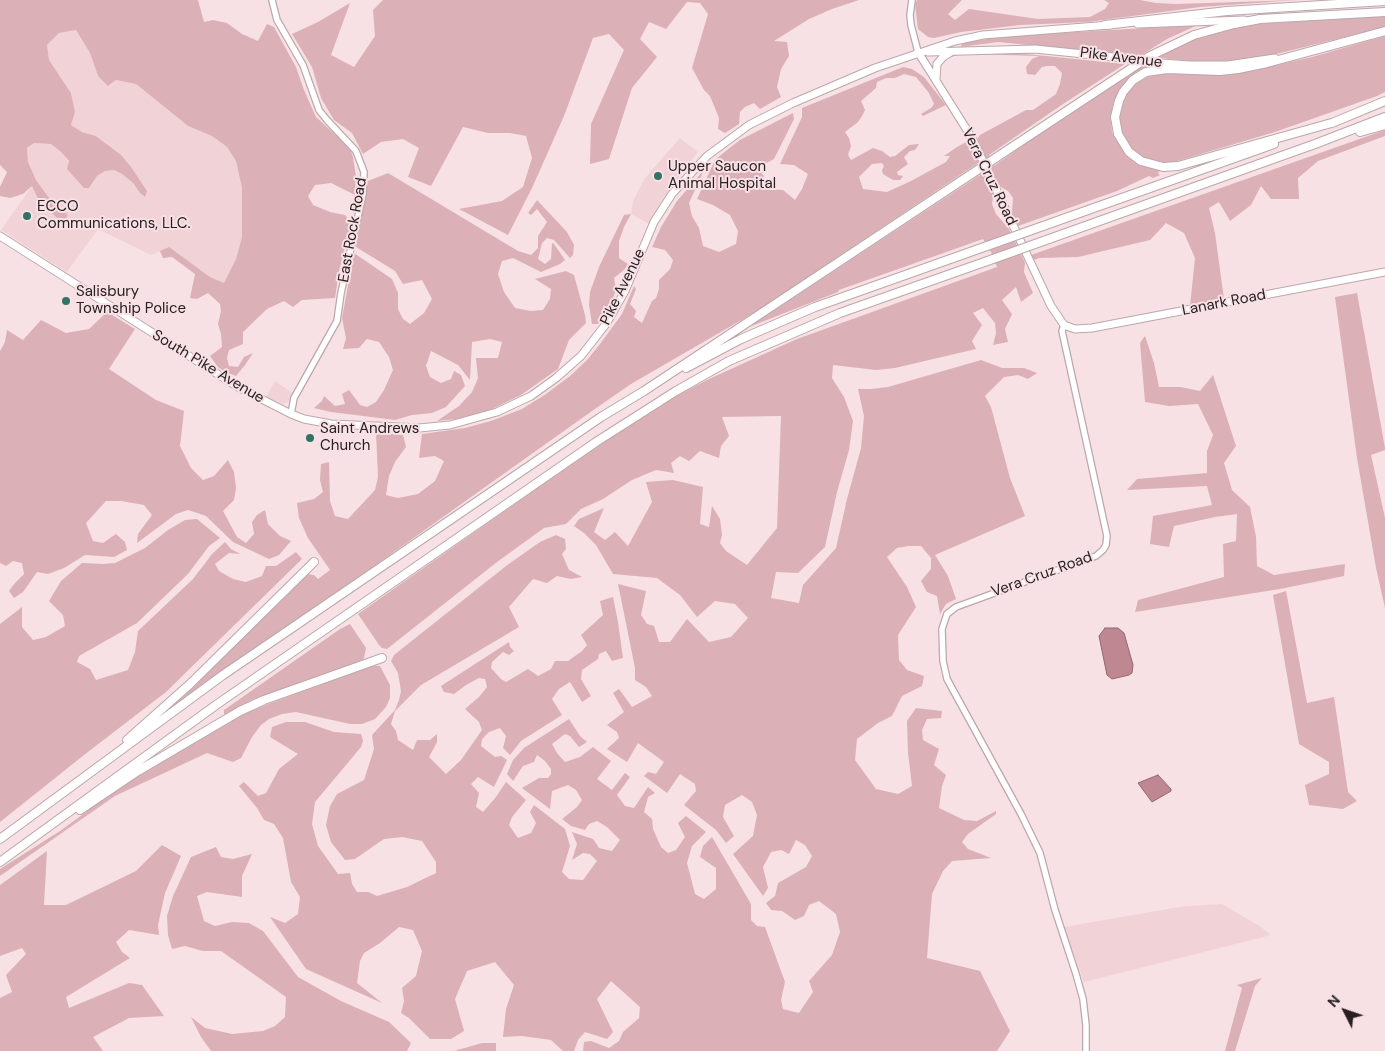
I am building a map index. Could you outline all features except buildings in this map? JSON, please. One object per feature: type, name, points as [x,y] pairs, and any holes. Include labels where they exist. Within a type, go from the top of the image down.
[{"type":"highway","points":[[1105,25],[1227,10],[1385,1]]},
{"type":"highway","points":[[0,838],[223,675],[602,417],[1158,51],[1204,32],[1260,19],[1385,12]]},
{"type":"highway","points":[[1335,122],[1170,167],[1156,166],[1135,157],[1121,141],[1116,126],[1116,109],[1123,92],[1133,80],[1146,72],[1167,69],[1220,71],[1267,64],[1385,31]]},
{"type":"highway","points":[[644,391],[741,339],[815,307],[1335,122],[1385,101]]},
{"type":"highway","points":[[0,863],[216,705],[596,442],[676,391],[729,361],[840,313],[1315,144],[1385,116]]},
{"type":"highway","points":[[1315,144],[1385,125]]},
{"type":"highway","points":[[0,838],[102,761],[146,724],[190,684],[314,562]]},
{"type":"highway","points":[[0,863],[138,771],[240,711],[264,700],[382,658]]},
{"type":"main road","name":"Pike Avenue","points":[[291,414],[304,419],[332,424],[419,428],[438,427],[482,418],[531,396],[569,367],[602,331],[625,291],[647,237],[663,208],[683,181],[707,156],[734,134],[756,121],[859,75],[918,52],[983,35],[1105,25],[1260,19]]},
{"type":"main road","name":"Pike Avenue","points":[[918,52],[1035,49],[1190,65],[1234,64],[1323,47]]},
{"type":"main road","points":[[938,84],[935,73],[937,64],[943,57],[956,50]]},
{"type":"main road","points":[[918,52],[938,84]]},
{"type":"main road","name":"Vera Cruz Road","points":[[938,84],[972,137],[1051,306],[1064,324]]},
{"type":"main road","name":"South Pike Avenue","points":[[0,236],[240,389],[291,414]]},
{"type":"main road","name":"Lanark Road","points":[[1064,324],[1075,329],[1092,328],[1385,272]]},
{"type":"street","name":"East Rock Road","points":[[272,0],[277,20],[303,65],[319,110],[356,151],[362,165],[364,178],[337,321],[294,398],[291,414]]},
{"type":"street","points":[[912,0],[910,24],[918,52]]},
{"type":"street","name":"Vera Cruz Road","points":[[1064,324],[1062,331],[1106,528],[1106,545],[1096,556],[956,606],[947,614],[942,629],[943,661],[947,679],[1021,814],[1040,853],[1055,910],[1083,1000],[1086,1025],[1086,1051]]},
{"type":"shaded area","points":[[0,0],[198,0],[204,22],[213,20],[227,23],[242,34],[258,41],[267,24],[274,27],[296,67],[316,117],[350,148],[353,157],[356,177],[355,195],[331,183],[315,185],[308,196],[313,205],[330,212],[345,215],[351,223],[339,271],[335,298],[302,300],[293,307],[284,301],[267,309],[243,332],[243,344],[229,350],[227,358],[229,366],[238,367],[244,357],[253,353],[236,376],[218,367],[210,356],[222,347],[218,324],[221,311],[220,304],[208,293],[197,299],[190,298],[195,274],[172,257],[163,258],[160,251],[169,247],[210,277],[224,283],[236,259],[242,237],[242,188],[236,161],[227,147],[212,136],[188,126],[136,84],[116,80],[108,86],[98,76],[90,53],[76,30],[59,33],[47,45],[49,60],[71,93],[75,112],[71,125],[82,132],[96,136],[121,155],[147,191],[145,197],[133,183],[114,170],[105,171],[97,176],[89,188],[84,188],[67,169],[69,161],[61,152],[51,144],[34,143],[27,148],[28,162],[36,180],[52,202],[68,215],[61,227],[57,218],[39,201],[32,186],[23,194],[10,198],[0,196],[0,187],[7,172],[0,165]]},
{"type":"shaded area","points":[[383,0],[859,0],[809,19],[774,41],[787,42],[789,56],[781,69],[777,87],[781,97],[760,109],[754,103],[745,107],[740,112],[739,124],[725,133],[718,129],[719,118],[710,96],[704,90],[692,68],[708,14],[700,3],[687,2],[666,29],[649,22],[640,39],[657,57],[632,88],[609,159],[590,164],[591,124],[624,50],[609,34],[593,38],[564,116],[532,188],[508,235],[459,209],[502,201],[523,187],[532,158],[526,136],[510,133],[488,133],[463,127],[431,186],[408,177],[419,148],[403,139],[381,142],[363,154],[352,133],[334,120],[321,98],[312,67],[292,34],[318,22],[350,3],[331,55],[354,67],[375,36],[373,10]]},
{"type":"shaded area","points":[[917,0],[962,0],[948,14],[955,20],[969,9],[1038,19],[1090,17],[1105,9],[1109,3],[1104,0],[1140,0],[1176,4],[1298,0],[1200,7],[1088,22],[1020,25],[961,32],[934,38],[928,37],[918,29],[915,4]]},
{"type":"shaded area","points":[[1385,16],[1385,27],[1252,60],[1206,63],[1162,58],[1126,81],[1118,92],[1113,104],[1111,120],[1112,132],[1122,149],[1137,163],[1160,170],[1158,173],[1160,175],[1153,178],[1149,176],[1117,191],[1018,226],[1012,212],[1013,198],[1008,191],[999,186],[977,139],[980,135],[1026,110],[1033,110],[1056,94],[1062,73],[1055,66],[1047,66],[1042,67],[1035,75],[1027,74],[1026,67],[1032,59],[1039,56],[971,54],[1026,54],[1125,64],[989,155],[994,166],[1053,124],[1159,55],[1195,38],[1255,24]]},
{"type":"shaded area","points":[[1198,25],[1167,39],[1140,56],[998,42],[961,47],[962,43],[1006,36]]},
{"type":"shaded area","points":[[76,30],[90,53],[98,76],[109,86],[116,80],[136,84],[188,126],[212,136],[227,147],[236,161],[242,188],[242,237],[236,259],[224,284],[210,277],[169,248],[151,255],[98,229],[67,272],[1,230],[32,186],[39,201],[57,218],[59,225],[67,215],[52,202],[36,180],[28,162],[27,148],[34,143],[51,144],[61,152],[89,188],[97,176],[105,171],[114,170],[133,183],[144,197],[106,143],[96,136],[82,132],[71,125],[75,112],[71,93],[49,60],[47,45],[59,33]]},
{"type":"shaded area","points":[[1385,36],[1385,92],[1377,96],[1275,132],[1174,162],[1147,160],[1128,145],[1122,133],[1119,117],[1124,96],[1136,83],[1150,75],[1162,73],[1215,75],[1245,72],[1312,57]]},
{"type":"shaded area","points":[[960,54],[971,54],[948,58],[941,65],[939,76],[941,62],[951,56]]},
{"type":"shaded area","points":[[903,67],[912,69],[924,77],[946,105],[923,116],[921,114],[934,104],[929,93],[916,77],[904,74],[877,82],[876,88],[861,101],[865,110],[862,116],[858,122],[845,132],[851,146],[848,155],[851,160],[873,148],[882,151],[890,157],[895,156],[909,145],[919,144],[915,150],[910,151],[904,157],[908,164],[897,172],[898,175],[903,176],[900,180],[893,180],[883,174],[884,166],[882,163],[872,164],[859,177],[863,189],[887,192],[946,162],[950,156],[944,156],[970,140],[994,191],[992,204],[996,214],[1009,229],[1023,258],[1025,263],[1024,272],[1033,293],[1021,302],[1016,287],[1002,300],[1012,314],[1005,329],[1008,342],[993,345],[996,333],[995,323],[983,308],[973,313],[982,325],[972,341],[976,349],[895,368],[876,370],[833,365],[832,378],[844,397],[853,421],[849,450],[837,492],[825,547],[798,573],[776,572],[771,598],[799,603],[803,585],[836,548],[861,448],[864,416],[858,389],[888,387],[981,360],[1002,368],[1024,368],[1037,373],[1028,379],[1018,375],[1004,377],[985,396],[991,407],[1010,478],[1025,516],[935,555],[948,576],[956,599],[946,604],[940,614],[937,596],[927,592],[921,581],[931,569],[931,558],[921,546],[897,548],[887,557],[907,587],[916,607],[898,635],[899,660],[907,670],[924,676],[922,686],[902,696],[892,716],[878,723],[857,739],[855,760],[876,789],[898,794],[912,786],[907,721],[916,708],[942,711],[941,718],[927,719],[922,730],[923,740],[939,749],[934,765],[946,775],[942,786],[939,808],[964,820],[977,821],[996,811],[996,814],[968,834],[962,842],[968,849],[991,858],[952,861],[943,871],[932,894],[927,958],[980,971],[1010,1031],[997,1051],[583,1051],[584,1042],[591,1041],[609,1048],[619,1041],[623,1032],[639,1018],[640,1007],[611,981],[597,999],[613,1032],[607,1039],[585,1032],[578,1040],[574,1051],[563,1051],[551,1040],[522,1036],[503,1037],[506,1009],[514,985],[495,962],[467,971],[455,999],[464,1031],[451,1039],[430,1039],[409,1018],[401,1013],[404,1001],[402,988],[416,976],[422,951],[413,930],[399,927],[380,943],[364,953],[360,961],[357,983],[382,1003],[306,969],[270,917],[285,923],[298,914],[300,897],[291,882],[283,838],[274,824],[264,820],[239,786],[244,782],[258,796],[266,793],[279,769],[298,754],[270,737],[272,727],[286,722],[305,722],[334,732],[361,734],[363,741],[361,747],[315,802],[312,824],[318,846],[338,874],[350,873],[352,884],[357,892],[368,892],[377,896],[407,887],[436,873],[436,862],[422,841],[402,837],[384,839],[355,859],[345,860],[331,842],[326,825],[330,806],[337,794],[364,780],[374,749],[372,735],[395,710],[401,691],[398,673],[391,661],[394,655],[506,566],[540,542],[556,535],[565,539],[566,549],[562,554],[569,570],[582,577],[571,579],[557,576],[547,583],[533,579],[509,607],[519,627],[421,685],[395,711],[391,724],[396,731],[398,740],[413,750],[417,740],[430,740],[437,734],[437,742],[429,757],[446,774],[461,760],[482,730],[479,722],[465,709],[487,687],[485,679],[479,678],[454,694],[444,692],[441,686],[509,642],[510,647],[514,651],[509,655],[503,652],[492,662],[491,668],[506,682],[528,669],[538,676],[551,669],[555,661],[568,661],[587,645],[581,635],[603,615],[600,601],[613,597],[623,658],[612,661],[606,651],[599,654],[598,659],[582,670],[581,679],[591,696],[582,702],[570,682],[559,689],[552,699],[562,715],[521,741],[510,755],[503,748],[506,736],[500,728],[489,732],[482,739],[481,746],[495,757],[501,756],[507,760],[494,787],[478,777],[471,784],[479,793],[476,807],[483,812],[506,782],[526,800],[512,817],[509,825],[518,838],[531,833],[536,823],[530,812],[534,805],[565,829],[570,846],[562,872],[569,879],[583,880],[597,861],[590,854],[583,853],[572,860],[577,844],[572,832],[593,839],[599,848],[612,851],[620,840],[607,827],[597,821],[589,824],[585,830],[571,826],[562,819],[577,807],[582,800],[576,790],[568,785],[552,791],[550,809],[522,788],[539,778],[548,778],[551,774],[551,769],[537,755],[534,762],[523,766],[513,781],[507,774],[513,760],[524,748],[569,719],[580,736],[587,742],[579,747],[570,736],[565,734],[552,744],[557,753],[565,762],[580,757],[593,747],[611,761],[597,779],[612,790],[625,773],[630,777],[617,795],[625,806],[634,808],[648,787],[655,793],[648,797],[644,812],[652,819],[653,829],[661,847],[668,853],[676,850],[685,837],[678,823],[686,816],[706,832],[692,846],[687,863],[695,894],[704,899],[716,889],[716,868],[700,857],[703,846],[712,837],[751,904],[751,920],[757,926],[765,927],[785,982],[781,1000],[783,1009],[799,1013],[813,992],[809,981],[832,955],[840,932],[836,914],[819,901],[809,905],[804,916],[795,920],[782,911],[771,910],[766,903],[775,896],[778,883],[806,867],[812,856],[805,845],[796,840],[789,854],[781,850],[771,852],[763,867],[768,888],[763,896],[733,854],[753,836],[757,815],[752,802],[742,795],[725,805],[723,817],[734,836],[726,843],[716,830],[684,805],[696,791],[695,784],[680,774],[667,793],[644,776],[648,772],[656,774],[664,762],[638,743],[627,762],[607,749],[619,738],[617,732],[607,725],[624,712],[613,693],[619,689],[632,707],[652,696],[646,687],[635,680],[635,668],[618,584],[646,591],[641,615],[647,624],[654,626],[659,642],[670,642],[687,619],[709,642],[731,637],[748,618],[735,604],[715,601],[697,617],[680,595],[657,578],[613,574],[596,545],[574,526],[579,519],[604,508],[594,532],[605,540],[615,532],[628,546],[652,502],[646,482],[673,480],[703,487],[700,524],[709,527],[712,506],[720,519],[722,535],[720,543],[726,551],[747,565],[777,528],[781,416],[722,417],[729,436],[721,446],[719,458],[700,451],[689,461],[680,456],[671,463],[674,473],[656,470],[632,480],[603,499],[581,509],[566,524],[544,528],[497,562],[387,649],[379,645],[358,614],[580,458],[670,399],[797,339],[997,267],[983,239],[839,290],[749,327],[983,173],[978,163],[757,311],[631,384],[161,716],[302,577],[307,574],[314,575],[318,579],[330,570],[308,538],[299,518],[297,503],[314,499],[323,492],[320,480],[321,464],[329,462],[330,501],[335,516],[348,519],[375,490],[378,477],[376,433],[403,435],[406,447],[395,462],[389,476],[386,495],[398,498],[418,494],[435,481],[444,461],[435,456],[419,458],[422,434],[465,428],[491,421],[522,409],[546,394],[587,360],[622,314],[634,286],[636,289],[630,304],[636,311],[634,317],[642,323],[652,301],[656,298],[659,280],[670,269],[673,260],[665,250],[652,247],[661,227],[677,201],[704,170],[689,203],[692,216],[699,228],[703,246],[719,252],[736,244],[738,231],[730,215],[713,205],[697,199],[715,160],[740,140],[793,113],[794,119],[774,159],[757,168],[764,176],[762,182],[764,189],[783,190],[795,200],[808,174],[794,165],[780,164],[802,117],[802,108]]},
{"type":"shaded area","points":[[1385,130],[1385,136],[1318,161],[1298,178],[1299,199],[1271,199],[1261,186],[1251,205],[1230,221],[1219,202],[1209,208],[1215,233],[1224,299],[1190,306],[1195,258],[1184,233],[1166,223],[1150,240],[1078,257],[1039,258],[1034,260],[1031,255]]},
{"type":"shaded area","points":[[680,138],[698,152],[661,202],[649,224],[631,214],[633,201],[645,178]]},
{"type":"shaded area","points":[[388,173],[518,251],[531,255],[538,248],[538,236],[547,222],[537,209],[531,215],[528,213],[537,200],[567,232],[574,245],[573,255],[570,258],[554,240],[547,238],[542,243],[538,259],[545,264],[551,259],[552,243],[565,260],[560,264],[541,272],[513,258],[502,261],[498,274],[504,292],[515,308],[531,311],[543,310],[550,299],[551,289],[535,279],[566,271],[574,275],[586,323],[569,340],[558,369],[521,395],[492,409],[465,418],[437,421],[459,406],[472,392],[478,378],[476,358],[498,358],[502,342],[490,339],[472,342],[470,380],[458,365],[431,351],[426,366],[430,377],[441,383],[451,379],[454,371],[461,375],[465,386],[446,407],[432,413],[412,415],[395,420],[314,408],[322,401],[324,396],[335,406],[345,404],[342,394],[349,390],[360,405],[367,407],[376,402],[393,370],[389,357],[379,342],[367,339],[359,348],[343,349],[346,338],[342,318],[354,253],[392,279],[398,293],[398,309],[403,319],[410,324],[424,313],[432,299],[422,280],[403,284],[395,271],[356,247],[368,181]]},
{"type":"shaded area","points":[[631,214],[619,241],[619,258],[628,264],[614,278],[616,290],[611,303],[598,324],[592,324],[589,305],[590,292],[599,267],[624,215]]},
{"type":"shaded area","points":[[1357,293],[1385,448],[1385,450],[1371,455],[1385,518],[1385,608],[1376,568],[1357,458],[1335,297]]},
{"type":"shaded area","points":[[107,312],[135,329],[109,369],[156,400],[184,411],[180,446],[191,468],[203,480],[214,476],[228,460],[234,472],[236,488],[234,500],[223,511],[237,537],[246,543],[254,534],[252,522],[257,515],[265,510],[268,524],[280,536],[291,541],[279,555],[269,559],[233,542],[206,516],[188,510],[176,514],[137,543],[138,534],[152,515],[144,505],[121,501],[106,501],[86,523],[93,541],[103,543],[116,534],[125,542],[127,550],[114,557],[85,555],[64,568],[48,574],[37,572],[23,592],[14,598],[9,591],[24,574],[22,563],[13,561],[6,566],[0,563],[0,351],[5,342],[7,330],[23,340],[41,320],[66,333],[89,329]]},
{"type":"shaded area","points":[[1145,336],[1154,363],[1159,387],[1181,387],[1200,391],[1213,375],[1236,446],[1224,463],[1232,490],[1250,507],[1256,537],[1257,566],[1274,575],[1345,564],[1344,576],[1280,589],[1135,612],[1138,600],[1224,577],[1223,544],[1236,541],[1237,514],[1174,526],[1169,547],[1150,544],[1153,516],[1212,505],[1207,486],[1127,490],[1137,479],[1207,473],[1207,451],[1213,435],[1198,404],[1169,406],[1145,402],[1140,343]]},
{"type":"shaded area","points":[[275,381],[293,393],[290,400],[284,404],[266,397]]},
{"type":"shaded area","points":[[197,519],[220,538],[209,546],[188,574],[137,623],[79,656],[77,662],[90,669],[96,680],[128,670],[135,652],[138,631],[193,579],[212,554],[225,542],[231,549],[240,554],[229,553],[215,564],[219,571],[233,579],[246,582],[262,576],[266,566],[276,566],[296,552],[302,559],[166,692],[0,822],[0,624],[22,607],[22,627],[33,640],[46,637],[65,626],[63,615],[49,601],[61,581],[82,563],[115,563],[145,548],[168,530],[185,520]]},
{"type":"shaded area","points":[[1286,591],[1307,703],[1334,697],[1348,792],[1357,801],[1343,809],[1309,805],[1305,785],[1329,774],[1329,762],[1299,744],[1273,595]]},
{"type":"shaded area","points":[[350,624],[366,648],[362,661],[252,700],[224,715],[224,710],[340,629]]},
{"type":"shaded area","points":[[1105,628],[1118,628],[1124,633],[1133,665],[1132,673],[1129,675],[1112,679],[1107,675],[1099,636]]},
{"type":"shaded area","points":[[371,666],[380,666],[390,685],[390,698],[386,707],[375,719],[362,724],[350,724],[296,712],[282,714],[269,719],[261,725],[252,737],[241,758],[233,762],[207,753],[115,796],[0,876],[0,869],[60,831],[116,790],[239,715]]},
{"type":"shaded area","points":[[1158,775],[1171,791],[1152,802],[1138,783]]},
{"type":"shaded area","points":[[162,845],[181,856],[165,893],[158,925],[159,935],[129,930],[116,942],[122,952],[130,958],[66,997],[69,1008],[129,983],[142,985],[164,1016],[129,1018],[93,1037],[103,1051],[0,1051],[0,998],[12,992],[6,975],[26,954],[22,948],[0,956],[0,885],[47,851],[44,905],[66,905],[136,871]]},
{"type":"shaded area","points":[[216,847],[221,857],[233,859],[252,854],[242,876],[242,897],[207,892],[197,896],[204,921],[215,926],[232,922],[249,923],[263,931],[298,977],[341,1001],[389,1022],[411,1043],[407,1051],[211,1051],[201,1037],[191,1017],[205,1028],[232,1034],[263,1031],[275,1026],[285,1017],[286,997],[221,951],[203,951],[185,946],[172,949],[168,935],[167,916],[173,896],[191,857]]},
{"type":"shaded area","points":[[1222,904],[1271,935],[1084,982],[1064,927],[1185,906]]},
{"type":"shaded area","points":[[1262,978],[1255,986],[1235,1051],[1225,1051],[1242,988],[1237,985]]},
{"type":"shaded area","points":[[482,1043],[496,1043],[496,1051],[454,1051]]},
{"type":"place","name":"Upper Saucon Animal Hospital","points":[[658,176]]},
{"type":"place","name":"ECCO Communications, LLC.","points":[[27,216]]},
{"type":"place","name":"Salisbury Township Police","points":[[66,301]]},
{"type":"place","name":"Saint Andrews Church","points":[[310,438]]}]
